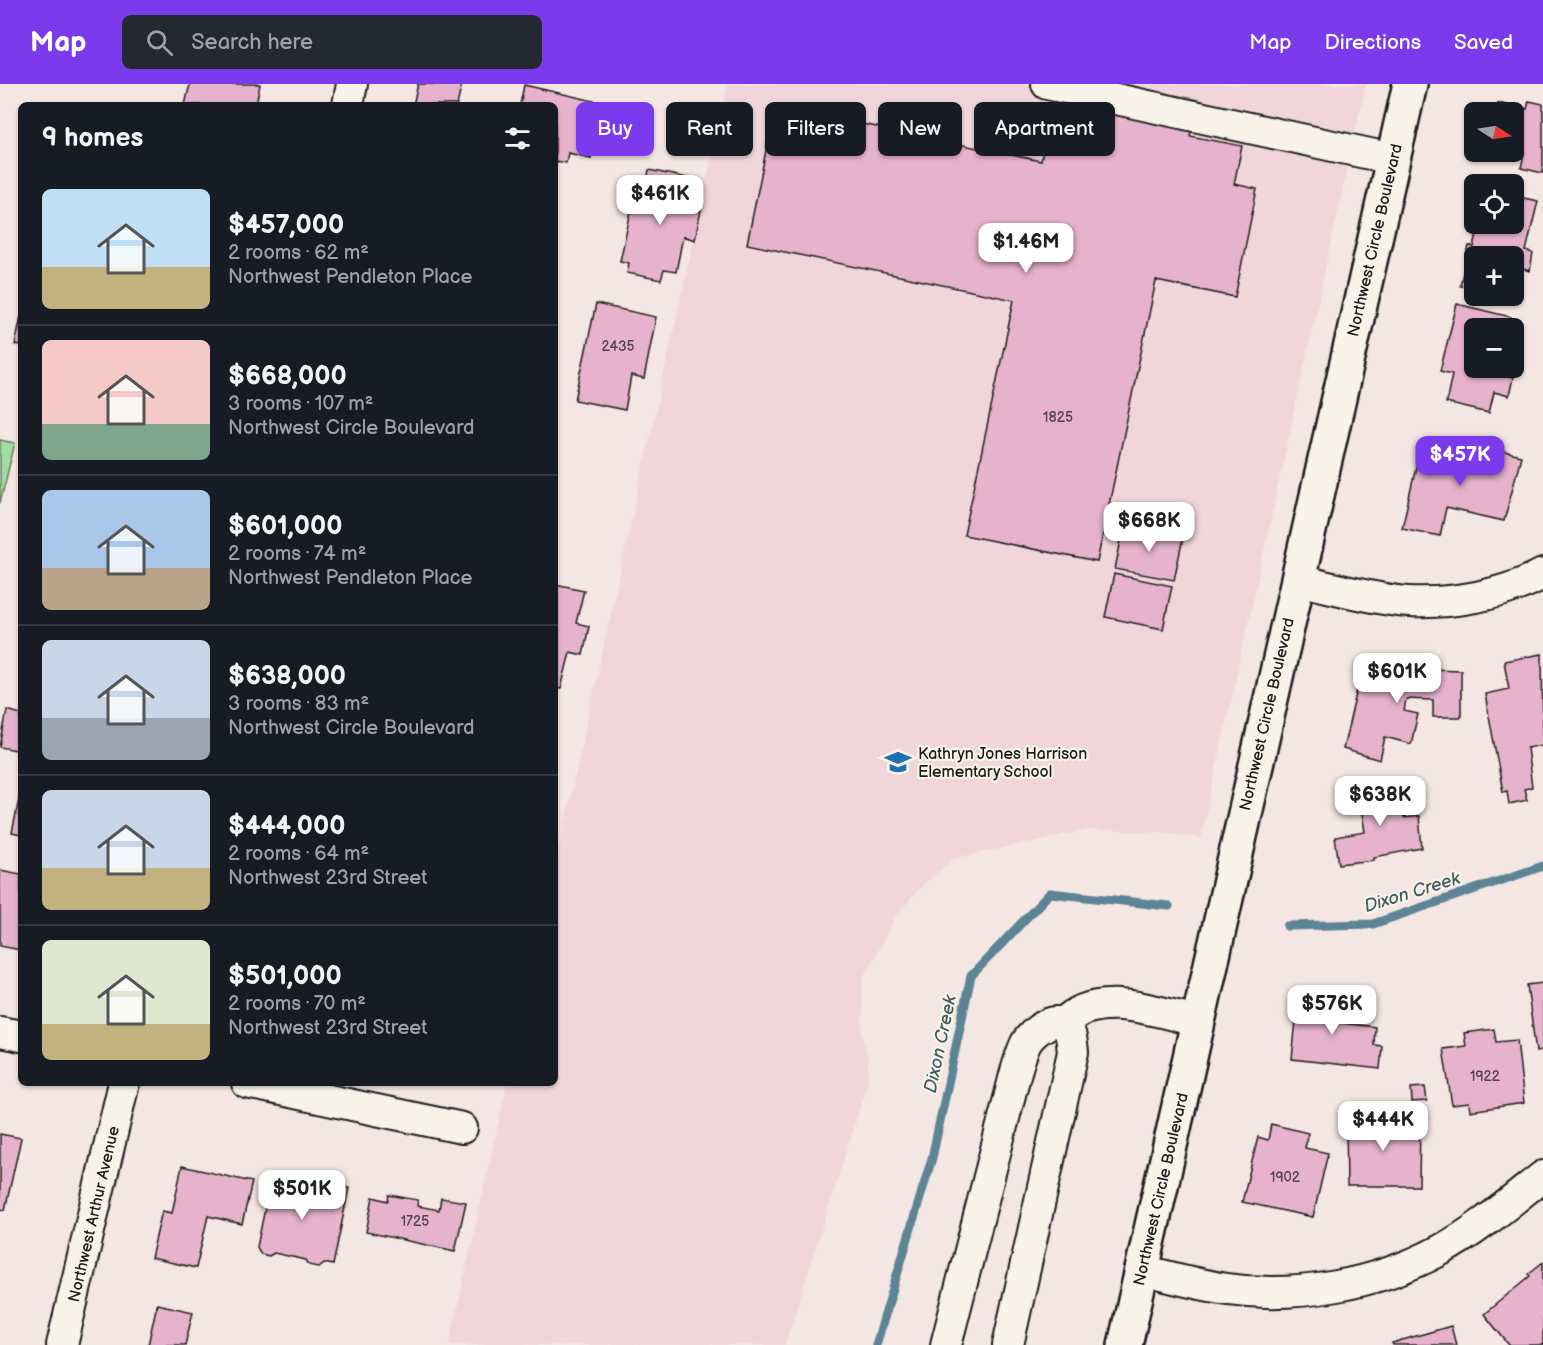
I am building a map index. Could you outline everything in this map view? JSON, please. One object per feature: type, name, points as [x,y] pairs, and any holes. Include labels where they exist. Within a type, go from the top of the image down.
[{"type":"main road","name":"Northwest Circle Boulevard","points":[[1125,1345],[1410,84]]},
{"type":"street","points":[[349,102],[352,84]]},
{"type":"street","points":[[1047,84],[1393,159]]},
{"type":"street","points":[[1297,580],[1408,602],[1458,600],[1494,593],[1543,574]]},
{"type":"street","points":[[1063,1024],[1072,1013],[1109,1004],[1197,1021]]},
{"type":"street","points":[[946,1345],[1015,1075],[1026,1043],[1035,1032],[1047,1025],[1063,1024],[1068,1028],[1073,1052],[1070,1076],[1008,1345]]},
{"type":"street","points":[[0,1032],[18,1035]]},
{"type":"street","name":"Northwest Arthur Avenue","points":[[62,1345],[123,1086]]},
{"type":"street","points":[[261,1086],[462,1128]]},
{"type":"street","points":[[1142,1270],[1226,1289],[1269,1292],[1320,1287],[1378,1277],[1440,1251],[1496,1214],[1543,1176]]},
{"type":"shaded area","name":"Kathryn Jones Harrison Elementary School","points":[[728,84],[1366,84],[1201,838],[1160,832],[1087,830],[955,858],[925,883],[897,914],[863,979],[862,1034],[868,1059],[868,1082],[785,1345],[449,1345],[506,1086],[558,1086],[558,852],[712,156],[753,156],[753,102],[724,102]]},
{"type":"green space","points":[[0,440],[15,443],[0,503]]},
{"type":"building","points":[[190,84],[260,84],[257,102],[186,102]]},
{"type":"building","points":[[418,84],[462,84],[458,102],[414,102]]},
{"type":"building","points":[[524,85],[599,102],[576,102],[576,155],[568,153],[566,163],[558,162],[558,102],[521,102]]},
{"type":"building","points":[[1054,96],[1084,102],[1053,102]]},
{"type":"building","points":[[1529,101],[1543,104],[1543,173],[1521,168],[1524,162],[1524,108],[1527,109]]},
{"type":"building","points":[[1115,108],[1193,124],[1190,136],[1242,146],[1234,184],[1257,189],[1235,297],[1156,281],[1097,562],[964,535],[1014,300],[747,244],[765,155],[866,156],[866,125],[878,127],[878,156],[962,156],[962,145],[974,147],[974,156],[1017,156],[1041,161],[1042,156],[1115,156]]},
{"type":"building","points":[[649,170],[692,179],[686,207],[701,210],[695,240],[683,236],[676,272],[664,270],[661,280],[627,273],[629,263],[620,261],[633,202],[643,203]]},
{"type":"building","points":[[1524,198],[1538,201],[1526,251],[1533,253],[1530,271],[1524,270],[1524,246],[1474,246],[1477,234],[1524,234]]},
{"type":"building","points":[[1464,268],[1464,287],[1460,286]]},
{"type":"building","points":[[596,304],[656,317],[644,379],[631,376],[625,410],[575,400]]},
{"type":"building","points":[[1457,304],[1511,317],[1464,318],[1464,378],[1513,378],[1509,396],[1494,392],[1489,413],[1446,403],[1452,374],[1440,371]]},
{"type":"building","points":[[1454,444],[1477,447],[1477,451],[1482,452],[1483,447],[1521,456],[1504,521],[1446,508],[1440,536],[1402,528],[1419,454],[1450,459]]},
{"type":"building","points":[[1124,526],[1183,538],[1174,580],[1115,569]]},
{"type":"building","points":[[1114,574],[1172,586],[1163,629],[1105,617]]},
{"type":"building","points":[[558,585],[584,590],[576,623],[589,626],[583,655],[570,652],[561,689],[558,688]]},
{"type":"building","points":[[1542,654],[1543,745],[1527,748],[1532,787],[1524,789],[1527,800],[1509,804],[1507,791],[1503,792],[1485,694],[1509,689],[1504,661]]},
{"type":"building","points":[[1364,660],[1396,668],[1461,670],[1461,717],[1433,717],[1433,700],[1406,699],[1404,711],[1418,714],[1411,744],[1385,737],[1380,760],[1343,749]]},
{"type":"building","points":[[7,710],[18,713],[18,750],[0,747]]},
{"type":"building","points":[[1398,783],[1404,818],[1419,816],[1422,848],[1374,857],[1374,860],[1339,864],[1335,837],[1365,832],[1358,788]]},
{"type":"building","points":[[18,804],[18,834],[12,833]]},
{"type":"building","points":[[0,870],[18,873],[18,949],[0,946]]},
{"type":"building","points":[[1543,983],[1543,1050],[1536,1052],[1527,985]]},
{"type":"building","points":[[1299,992],[1337,996],[1334,1022],[1375,1027],[1374,1045],[1382,1046],[1380,1069],[1292,1059]]},
{"type":"building","points":[[1494,1029],[1496,1042],[1517,1040],[1524,1103],[1470,1111],[1469,1103],[1452,1105],[1443,1049],[1466,1046],[1464,1033]]},
{"type":"building","points":[[1425,1087],[1427,1101],[1412,1102],[1411,1088]]},
{"type":"building","points":[[1395,1109],[1395,1121],[1420,1121],[1419,1186],[1347,1186],[1346,1121],[1377,1121],[1377,1110]]},
{"type":"building","points":[[1271,1124],[1308,1133],[1305,1148],[1328,1153],[1313,1217],[1242,1202],[1258,1137],[1268,1140]]},
{"type":"building","points":[[0,1134],[21,1138],[5,1210],[0,1209]]},
{"type":"building","points":[[182,1166],[252,1182],[242,1224],[208,1216],[196,1268],[151,1258],[162,1211],[172,1213]]},
{"type":"building","points":[[272,1174],[304,1179],[301,1189],[314,1192],[316,1182],[349,1188],[333,1265],[324,1263],[319,1267],[309,1265],[306,1260],[274,1253],[269,1256],[261,1254],[257,1247]]},
{"type":"building","points":[[389,1195],[418,1200],[417,1206],[439,1210],[441,1198],[466,1202],[455,1251],[366,1232],[373,1197],[388,1201]]},
{"type":"building","points":[[1543,1262],[1543,1345],[1509,1345],[1484,1314],[1530,1276],[1528,1274]]},
{"type":"building","points":[[157,1304],[193,1312],[185,1345],[148,1345]]},
{"type":"building","points":[[1451,1326],[1456,1345],[1393,1345],[1392,1343]]},
{"type":"waterway","name":"Dixon Creek","points":[[1287,926],[1373,924],[1543,866]]},
{"type":"waterway","name":"Dixon Creek","points":[[876,1345],[932,1158],[971,976],[1050,893],[1169,906]]},
{"type":"place","name":"Kathryn Jones Harrison Elementary School","points":[[898,762]]}]
